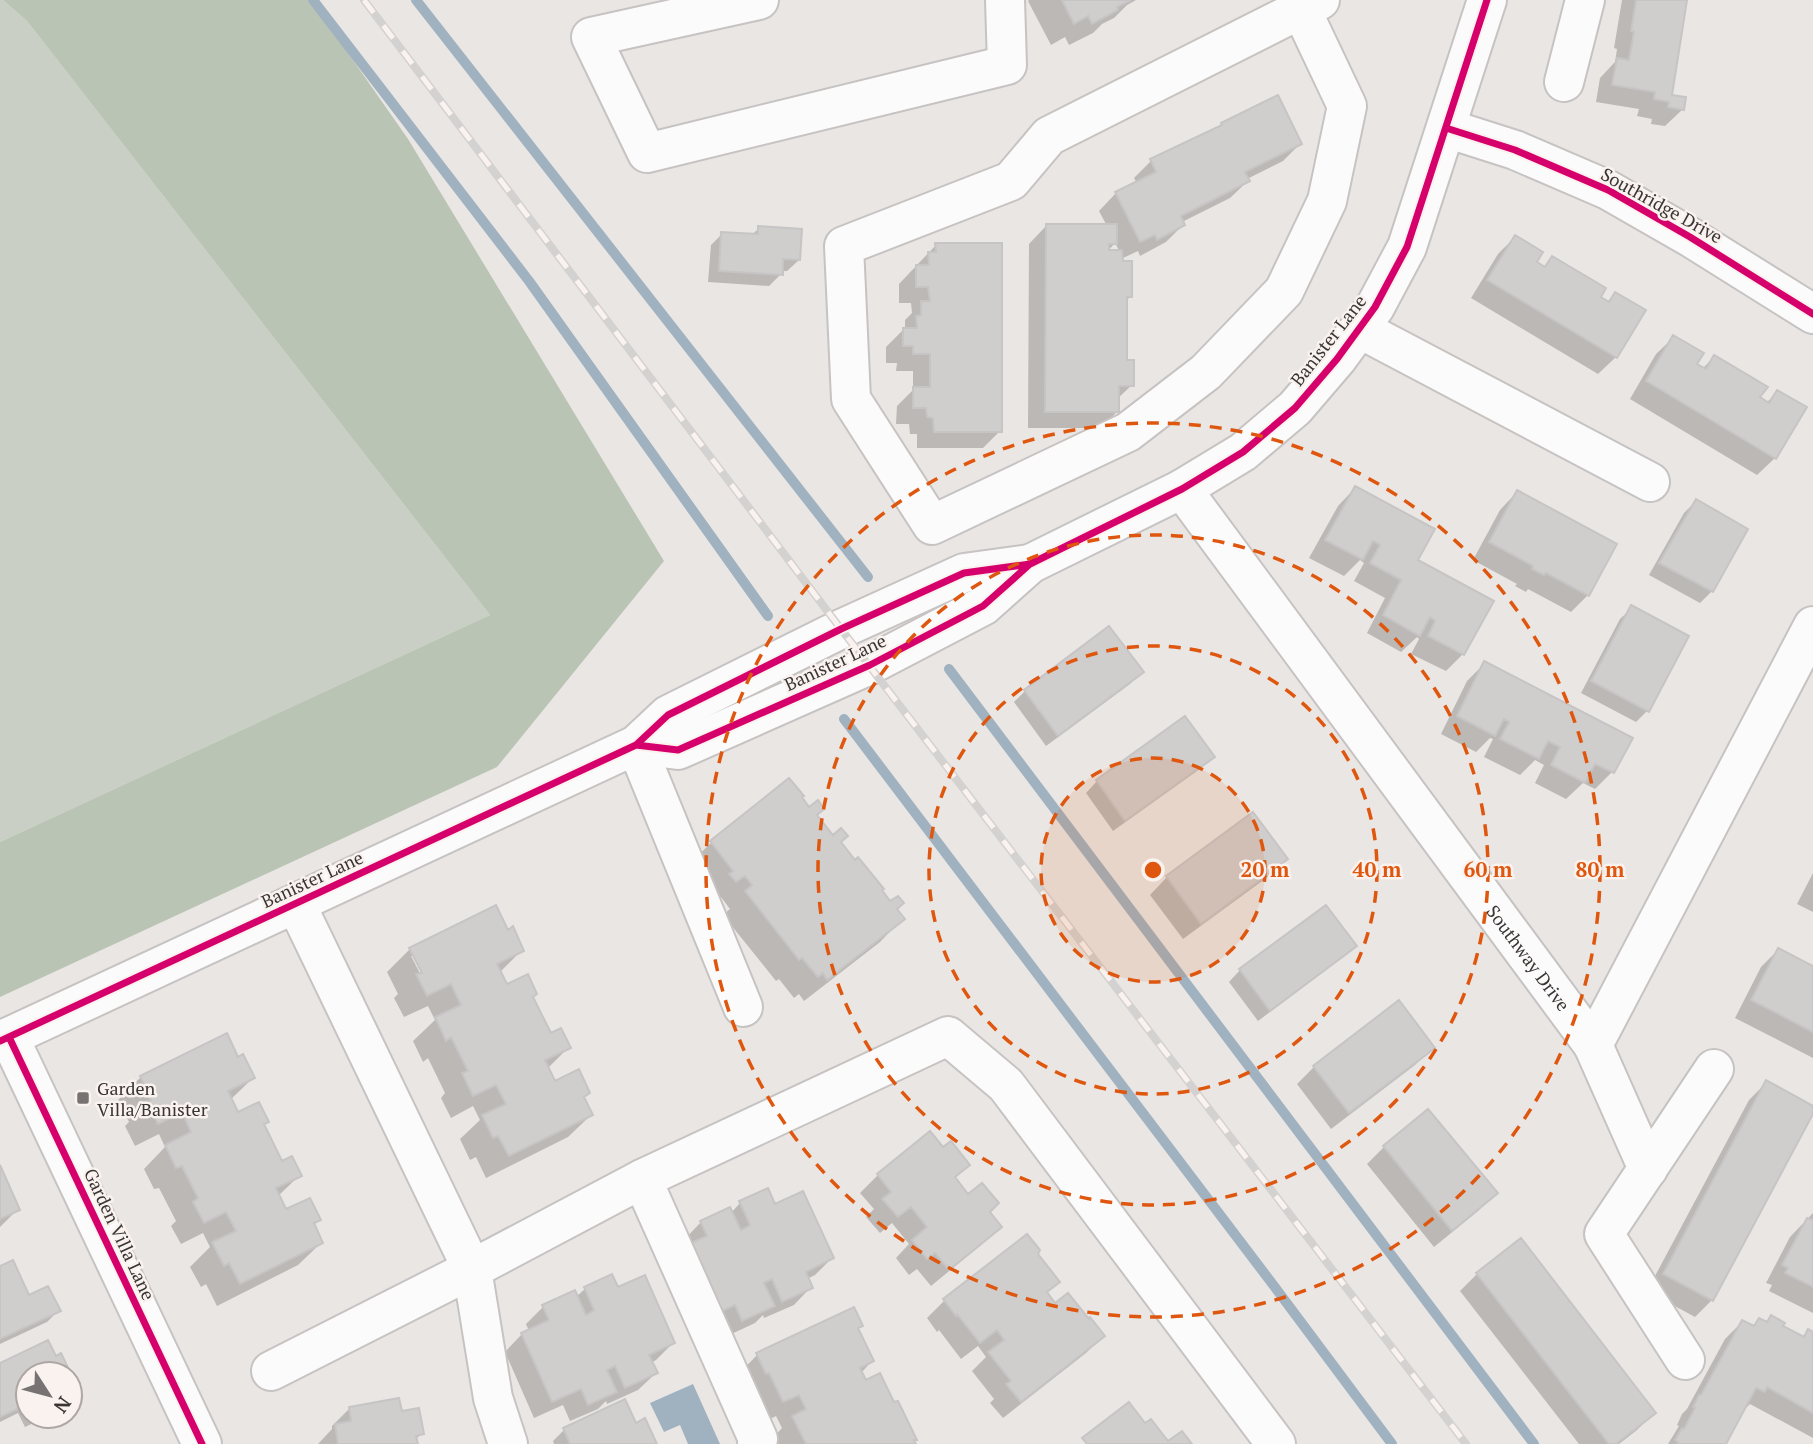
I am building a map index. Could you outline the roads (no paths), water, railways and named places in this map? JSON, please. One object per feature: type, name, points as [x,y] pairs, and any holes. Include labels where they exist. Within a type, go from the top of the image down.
[{"type":"street","points":[[759,0],[591,37],[647,153],[1007,65],[1005,0]]},
{"type":"street","name":"Banister Lane","points":[[636,745],[678,750],[870,665],[983,606],[1030,564],[1182,489],[1243,452],[1295,408],[1360,329],[1407,247],[1487,0]]},
{"type":"street","points":[[1564,82],[1585,0]]},
{"type":"street","points":[[932,525],[1128,432],[1206,372],[1284,291],[1327,201],[1347,106],[1311,4],[1049,136],[1011,181],[844,246],[851,399],[932,525],[964,573]]},
{"type":"street","name":"Southridge Drive","points":[[1446,128],[1515,150],[1608,190],[1690,237],[1813,314]]},
{"type":"street","points":[[1360,329],[1650,482]]},
{"type":"street","name":"Southway Drive","points":[[1182,489],[1593,1045],[1648,1169]]},
{"type":"street","name":"Banister Lane","points":[[5,1039],[636,745],[668,715],[841,629],[964,573],[1030,564]]},
{"type":"street","points":[[1593,1045],[1813,626]]},
{"type":"street","points":[[636,745],[743,1007]]},
{"type":"street","points":[[296,904],[472,1269],[493,1398],[508,1444]]},
{"type":"street","points":[[271,1371],[642,1179],[948,1036],[1006,1085],[1276,1444]]},
{"type":"street","name":"Garden Villa Lane","points":[[5,1039],[202,1444]]},
{"type":"street","points":[[1685,1360],[1604,1234],[1714,1069]]},
{"type":"street","points":[[642,1179],[758,1439],[757,1444]]},
{"type":"water","points":[[693,1384],[720,1444],[688,1444],[680,1425],[664,1432],[650,1403]]},
{"type":"waterway","points":[[313,0],[529,281],[768,616]]},
{"type":"waterway","points":[[416,0],[868,577]]},
{"type":"waterway","points":[[949,669],[1534,1444]]},
{"type":"waterway","points":[[844,719],[1392,1444]]},
{"type":"railway","points":[[364,0],[841,629],[1466,1444]]},
{"type":"place","name":"Garden Villa/Banister","points":[[83,1098]]}]
